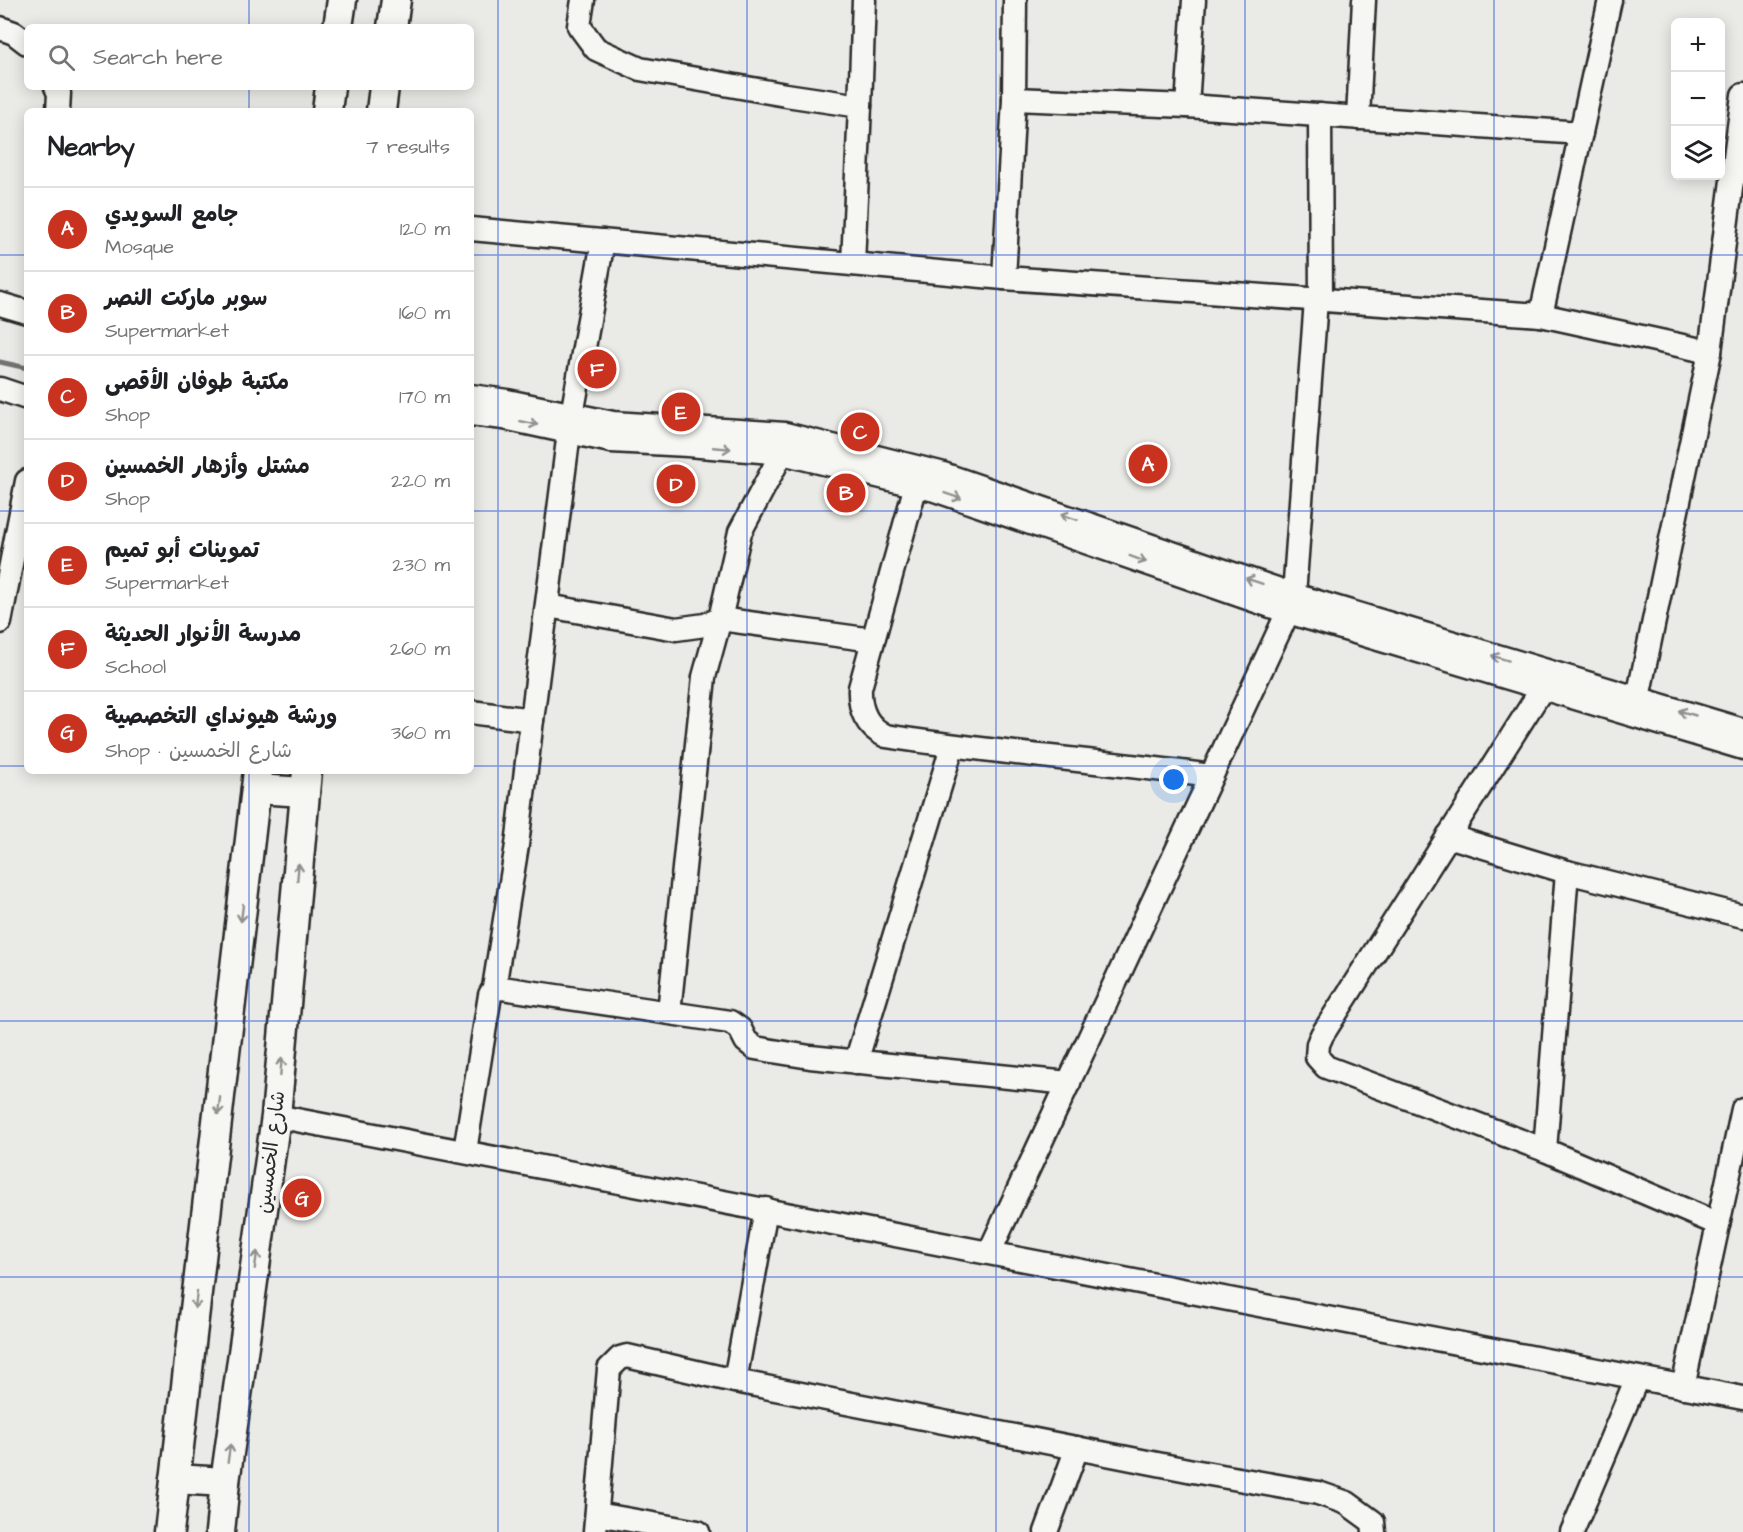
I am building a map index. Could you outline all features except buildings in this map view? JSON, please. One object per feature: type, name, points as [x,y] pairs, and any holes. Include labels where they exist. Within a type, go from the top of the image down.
[{"type":"main road","points":[[392,24],[396,0]]},
{"type":"main road","points":[[327,108],[330,90]]},
{"type":"main road","points":[[381,108],[384,90]]},
{"type":"main road","points":[[169,1532],[257,780],[306,781]]},
{"type":"main road","name":"شارع الخمسين","points":[[220,1532],[276,1116],[306,781]]},
{"type":"main road","points":[[175,1479],[225,1482]]},
{"type":"street","points":[[584,0],[579,26],[596,49],[640,69],[860,106]]},
{"type":"street","points":[[853,264],[864,0]]},
{"type":"street","points":[[1004,278],[1014,99],[1015,0]]},
{"type":"street","points":[[1187,106],[1194,0]]},
{"type":"street","points":[[1358,118],[1364,0]]},
{"type":"street","points":[[1541,315],[1610,0]]},
{"type":"street","points":[[0,28],[14,33],[24,41]]},
{"type":"street","points":[[58,90],[58,108]]},
{"type":"street","points":[[1636,708],[1710,352],[1743,95]]},
{"type":"street","points":[[1014,99],[1187,106],[1581,133]]},
{"type":"street","points":[[990,1251],[1291,604],[1319,301],[1320,115]]},
{"type":"street","points":[[474,229],[1004,278],[1541,315],[1710,352]]},
{"type":"street","points":[[465,1151],[517,845],[571,423],[603,241]]},
{"type":"street","points":[[0,304],[24,311]]},
{"type":"street","points":[[0,389],[24,397]]},
{"type":"street","points":[[474,396],[507,401],[571,423],[611,441],[782,453],[935,490],[1126,555],[1636,708],[1743,748]]},
{"type":"street","points":[[474,414],[571,423],[613,423],[785,434],[940,473],[1291,604],[1542,689],[1743,729]]},
{"type":"street","points":[[669,1012],[704,677],[740,532],[782,453]]},
{"type":"street","points":[[916,485],[860,688],[861,709],[870,726],[886,736],[952,747],[1125,764],[1211,776]]},
{"type":"street","points":[[0,622],[24,497]]},
{"type":"street","points":[[548,606],[676,629],[705,625],[720,619],[873,640]]},
{"type":"street","points":[[1542,689],[1322,1035],[1318,1044],[1317,1057],[1326,1067],[1545,1150],[1718,1224]]},
{"type":"street","points":[[474,712],[532,720]]},
{"type":"street","points":[[856,1062],[952,747]]},
{"type":"street","points":[[1448,836],[1567,873],[1743,916]]},
{"type":"street","points":[[1545,1150],[1567,873]]},
{"type":"street","points":[[494,988],[730,1022],[740,1029],[746,1041],[755,1048],[856,1062],[1069,1083]]},
{"type":"street","points":[[1683,1387],[1743,1109]]},
{"type":"street","points":[[276,1116],[990,1251],[1743,1398]]},
{"type":"street","points":[[735,1381],[766,1209]]},
{"type":"street","points":[[698,1532],[596,1523],[609,1369],[620,1358],[627,1356],[735,1381],[1318,1493],[1347,1503],[1373,1522],[1374,1532]]},
{"type":"street","points":[[1572,1532],[1637,1378]]},
{"type":"street","points":[[1046,1532],[1077,1448]]},
{"type":"waterway","points":[[0,362],[24,367]]},
{"type":"place","name":"مدرسة الأنوار الحديثة","points":[[597,369]]},
{"type":"place","name":"تموينات أبو تميم","points":[[681,412]]},
{"type":"place","name":"مكتبة طوفان الأقصى","points":[[860,432]]},
{"type":"place","name":"جامع السويدي","points":[[1148,464]]},
{"type":"place","name":"مشتل وأزهار الخمسين","points":[[676,484]]},
{"type":"place","name":"سوبر ماركت النصر","points":[[846,493]]},
{"type":"place","name":"ورشة هيونداي التخصصية","points":[[302,1198]]}]
